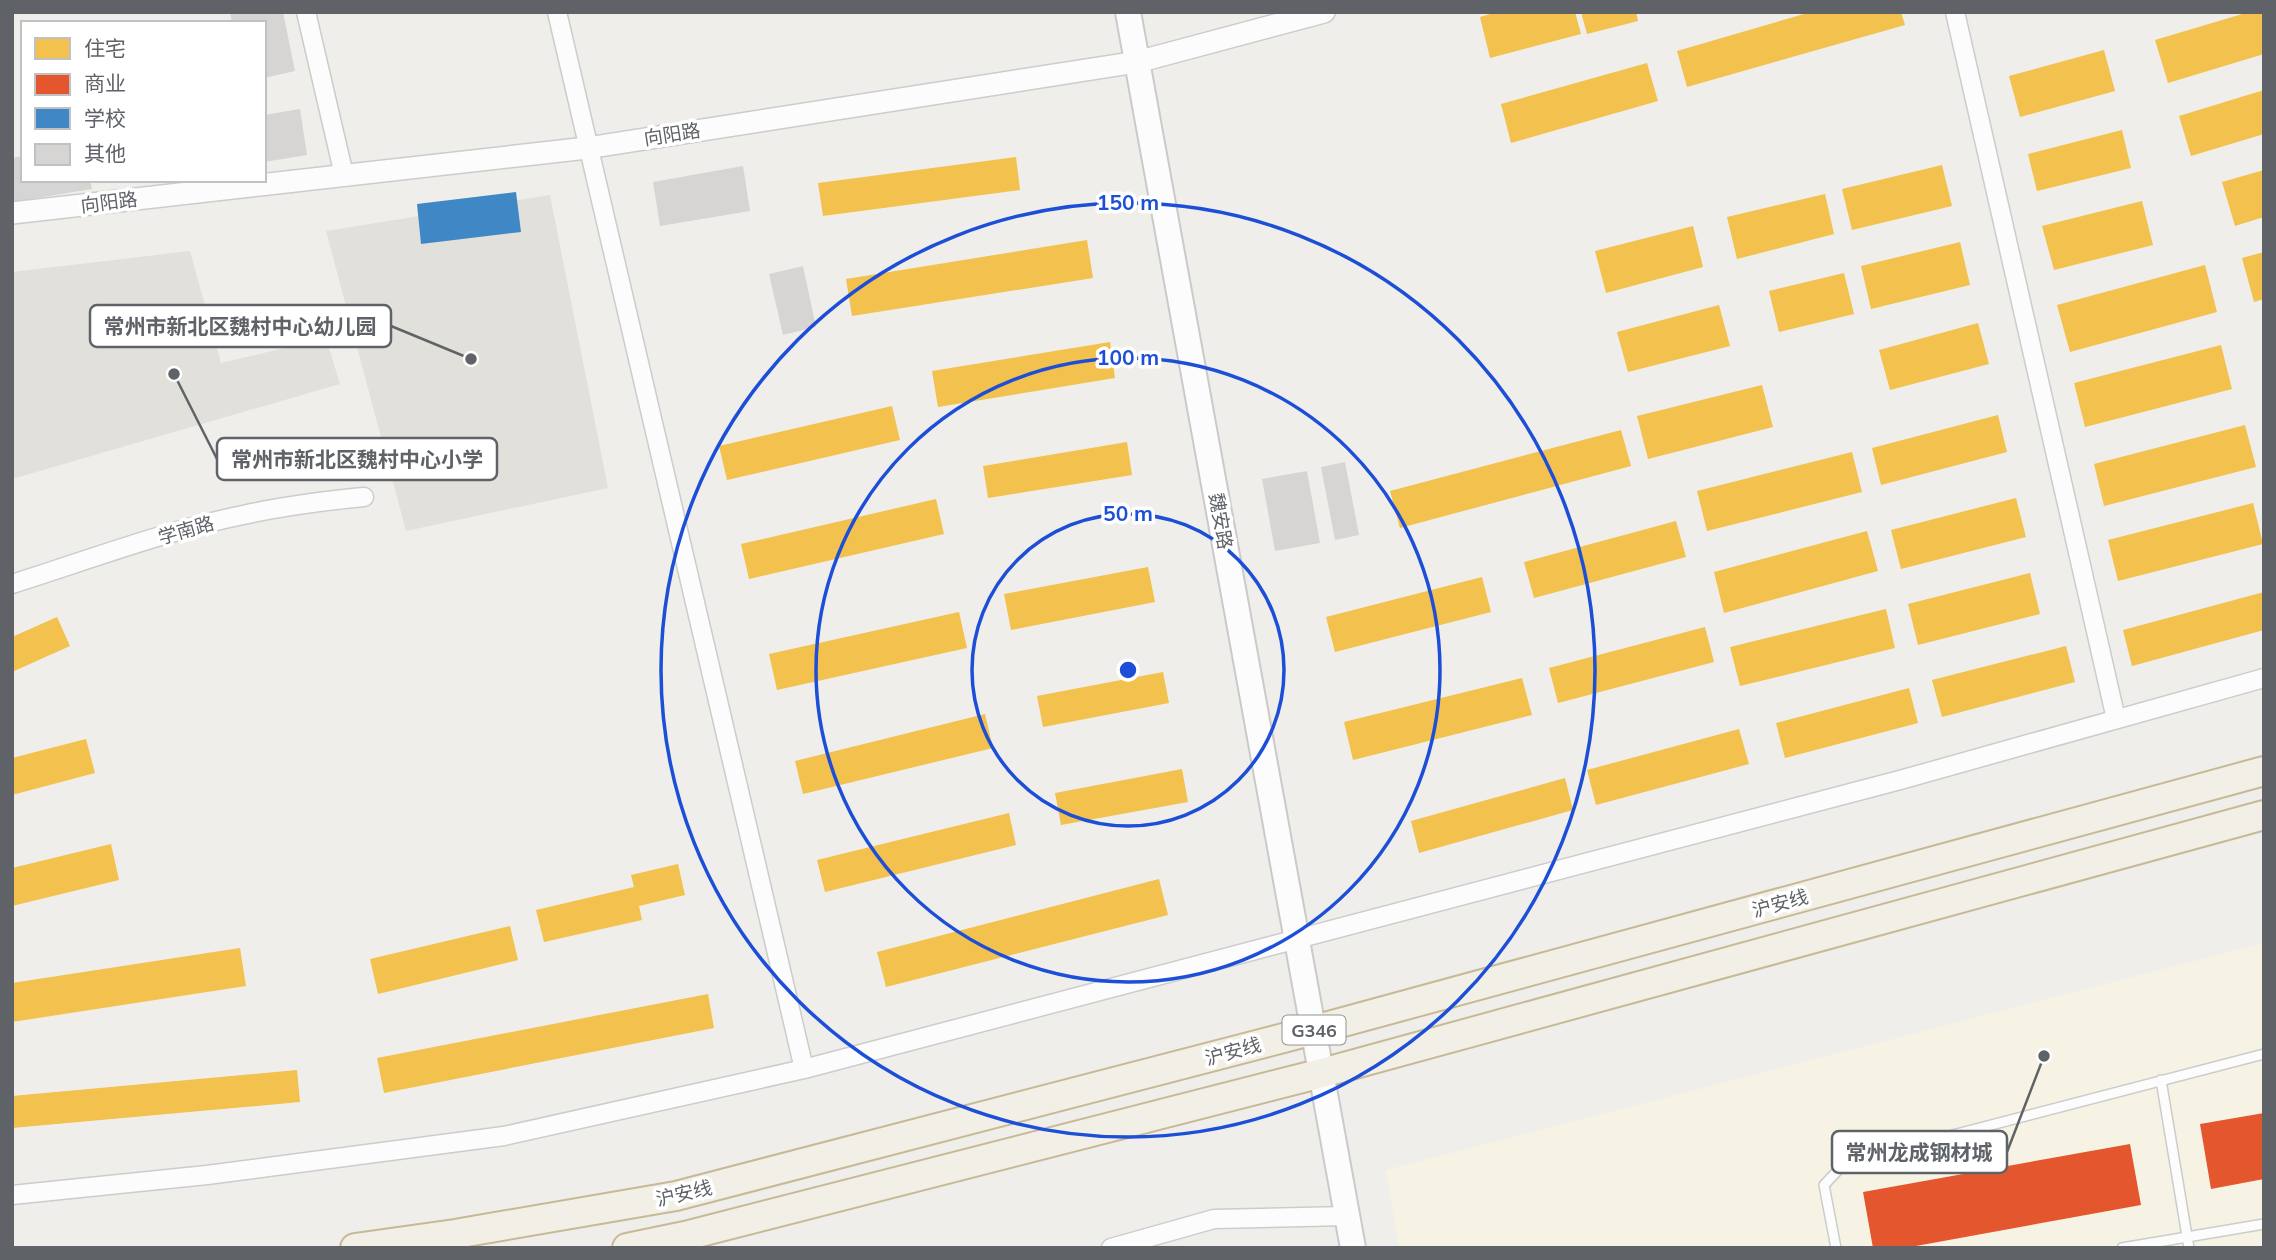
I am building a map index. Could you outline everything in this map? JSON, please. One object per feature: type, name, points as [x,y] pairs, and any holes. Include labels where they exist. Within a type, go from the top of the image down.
[{"type":"highway","name":"沪安线","points":[[355,1248],[455,1234],[676,1196],[1314,1030],[2264,771]]},
{"type":"highway","name":"G346","points":[[627,1248],[699,1233],[1322,1073],[2264,815]]},
{"type":"main road","name":"魏安路","points":[[1128,12],[1353,1248]]},
{"type":"street","points":[[306,12],[344,175]]},
{"type":"street","points":[[557,12],[804,1069]]},
{"type":"street","name":"向阳路","points":[[12,214],[587,148],[1137,62],[1324,12]]},
{"type":"street","points":[[1955,12],[2116,719]]},
{"type":"street","name":"学南路","points":[[12,583],[240,515],[306,503],[364,497]]},
{"type":"street","points":[[12,1195],[207,1175],[505,1136],[804,1069],[1887,783],[2264,678]]},
{"type":"street","points":[[1111,1248],[1214,1219],[1347,1216]]},
{"type":"lane","points":[[1836,1248],[1824,1185],[1845,1163],[2264,1054]]},
{"type":"lane","points":[[2161,1080],[2189,1248]]},
{"type":"lane","points":[[2123,1248],[2264,1224]]},
{"type":"shaded area","points":[[550,195],[608,488],[406,531],[326,231]]},
{"type":"shaded area","points":[[190,251],[221,363],[326,338],[340,384],[12,479],[12,272]]},
{"type":"shaded area","points":[[2264,943],[2264,1248],[1399,1248],[1386,1170]]},
{"type":"building: 住宅","points":[[1497,12],[1575,12],[1581,34],[1490,58],[1480,17]]},
{"type":"building: 住宅","points":[[1581,12],[1636,12],[1638,21],[1587,34]]},
{"type":"building: 住宅","points":[[1811,12],[1901,12],[1905,25],[1687,87],[1677,51]]},
{"type":"building: 住宅","points":[[2249,12],[2264,12],[2264,54],[2168,83],[2155,40]]},
{"type":"building: 住宅","points":[[2104,50],[2115,91],[2020,117],[2009,76]]},
{"type":"building: 住宅","points":[[1647,63],[1658,101],[1511,143],[1501,104]]},
{"type":"building: 住宅","points":[[2264,90],[2264,134],[2191,156],[2179,116]]},
{"type":"building: 住宅","points":[[2122,130],[2131,168],[2037,191],[2028,154]]},
{"type":"building: 住宅","points":[[1016,157],[1020,190],[823,216],[818,183]]},
{"type":"building: 住宅","points":[[1942,165],[1952,206],[1852,230],[1842,189]]},
{"type":"building: 住宅","points":[[2264,170],[2264,217],[2235,226],[2222,182]]},
{"type":"building: 住宅","points":[[1825,194],[1834,234],[1737,259],[1727,217]]},
{"type":"building: 住宅","points":[[2142,201],[2153,245],[2054,270],[2042,226]]},
{"type":"building: 住宅","points":[[1693,226],[1703,267],[1606,293],[1595,251]]},
{"type":"building: 住宅","points":[[1087,240],[1093,278],[852,316],[846,279]]},
{"type":"building: 住宅","points":[[1960,242],[1970,285],[1871,309],[1861,266]]},
{"type":"building: 住宅","points":[[2264,252],[2264,299],[2254,302],[2242,258]]},
{"type":"building: 住宅","points":[[2205,265],[2217,312],[2070,352],[2057,305]]},
{"type":"building: 住宅","points":[[1844,273],[1854,314],[1779,332],[1769,291]]},
{"type":"building: 住宅","points":[[1719,305],[1730,346],[1628,372],[1617,332]]},
{"type":"building: 住宅","points":[[1978,323],[1989,364],[1890,390],[1879,350]]},
{"type":"building: 住宅","points":[[1110,342],[1115,378],[938,407],[932,371]]},
{"type":"building: 住宅","points":[[2221,345],[2232,389],[2085,427],[2074,383]]},
{"type":"building: 住宅","points":[[1762,385],[1773,427],[1648,459],[1637,416]]},
{"type":"building: 住宅","points":[[892,406],[900,440],[727,480],[719,446]]},
{"type":"building: 住宅","points":[[1998,415],[2007,452],[1881,485],[1872,448]]},
{"type":"building: 住宅","points":[[2245,425],[2256,467],[2104,506],[2094,464]]},
{"type":"building: 住宅","points":[[1621,430],[1631,466],[1400,528],[1390,491]]},
{"type":"building: 住宅","points":[[1127,442],[1132,475],[988,498],[983,466]]},
{"type":"building: 住宅","points":[[1852,452],[1862,492],[1707,531],[1697,491]]},
{"type":"building: 住宅","points":[[2016,498],[2026,537],[1901,569],[1891,530]]},
{"type":"building: 住宅","points":[[936,499],[944,534],[749,579],[741,544]]},
{"type":"building: 住宅","points":[[2253,503],[2263,544],[2118,581],[2108,540]]},
{"type":"building: 住宅","points":[[1676,521],[1686,557],[1534,598],[1524,562]]},
{"type":"building: 住宅","points":[[1867,531],[1878,571],[1724,613],[1714,572]]},
{"type":"building: 住宅","points":[[1148,567],[1155,602],[1011,630],[1004,594]]},
{"type":"building: 住宅","points":[[2030,573],[2040,614],[1918,645],[1908,604]]},
{"type":"building: 住宅","points":[[1482,577],[1491,612],[1335,652],[1326,617]]},
{"type":"building: 住宅","points":[[2264,592],[2264,630],[2132,666],[2123,630]]},
{"type":"building: 住宅","points":[[1886,609],[1895,648],[1740,686],[1730,647]]},
{"type":"building: 住宅","points":[[959,612],[967,648],[777,690],[769,654]]},
{"type":"building: 住宅","points":[[57,617],[70,646],[12,672],[12,637]]},
{"type":"building: 住宅","points":[[1705,627],[1714,662],[1558,703],[1549,668]]},
{"type":"building: 住宅","points":[[2066,646],[2075,682],[1942,717],[1932,680]]},
{"type":"building: 住宅","points":[[1163,672],[1169,703],[1043,727],[1037,696]]},
{"type":"building: 住宅","points":[[1522,678],[1532,715],[1353,760],[1344,722]]},
{"type":"building: 住宅","points":[[1909,688],[1918,723],[1785,758],[1776,723]]},
{"type":"building: 住宅","points":[[985,714],[993,748],[803,794],[795,761]]},
{"type":"building: 住宅","points":[[1739,729],[1749,764],[1596,805],[1587,770]]},
{"type":"building: 住宅","points":[[86,739],[95,773],[12,795],[12,758]]},
{"type":"building: 住宅","points":[[1182,769],[1188,802],[1061,825],[1055,793]]},
{"type":"building: 住宅","points":[[1565,778],[1573,810],[1419,853],[1411,821]]},
{"type":"building: 住宅","points":[[1009,813],[1016,845],[825,892],[817,860]]},
{"type":"building: 住宅","points":[[111,844],[119,880],[12,906],[12,868]]},
{"type":"building: 住宅","points":[[678,864],[685,895],[639,906],[642,920],[544,942],[536,910],[634,887],[631,875]]},
{"type":"building: 住宅","points":[[1159,879],[1168,915],[886,987],[877,952]]},
{"type":"building: 住宅","points":[[510,926],[518,960],[378,994],[370,959]]},
{"type":"building: 住宅","points":[[240,948],[246,986],[12,1022],[12,983]]},
{"type":"building: 住宅","points":[[708,994],[714,1028],[384,1093],[377,1058]]},
{"type":"building: 住宅","points":[[297,1070],[300,1102],[12,1128],[12,1096]]},
{"type":"building: 商业","points":[[2264,1113],[2264,1179],[2211,1189],[2200,1124]]},
{"type":"building: 商业","points":[[2130,1144],[2141,1205],[1905,1248],[1873,1248],[1863,1192]]},
{"type":"building: 学校","points":[[516,192],[521,232],[421,244],[417,204]]},
{"type":"building: 其他","points":[[230,12],[283,12],[295,71],[266,78],[266,21],[232,21]]},
{"type":"building: 其他","points":[[300,109],[307,155],[266,162],[266,115]]},
{"type":"building: 其他","points":[[21,156],[21,182],[90,182],[92,189],[12,202],[12,158]]},
{"type":"building: 其他","points":[[743,166],[750,211],[660,226],[653,182]]},
{"type":"building: 其他","points":[[803,266],[816,327],[783,335],[769,274]]},
{"type":"building: 其他","points":[[1345,462],[1359,535],[1335,540],[1321,467]]},
{"type":"building: 其他","points":[[1307,471],[1320,543],[1275,551],[1262,479]]},
{"type":"place","name":"常州市新北区魏村中心幼儿园","points":[[471,359]]},
{"type":"place","name":"常州市新北区魏村中心小学","points":[[174,374]]},
{"type":"place","name":"常州龙成钢材城","points":[[2044,1056]]}]
